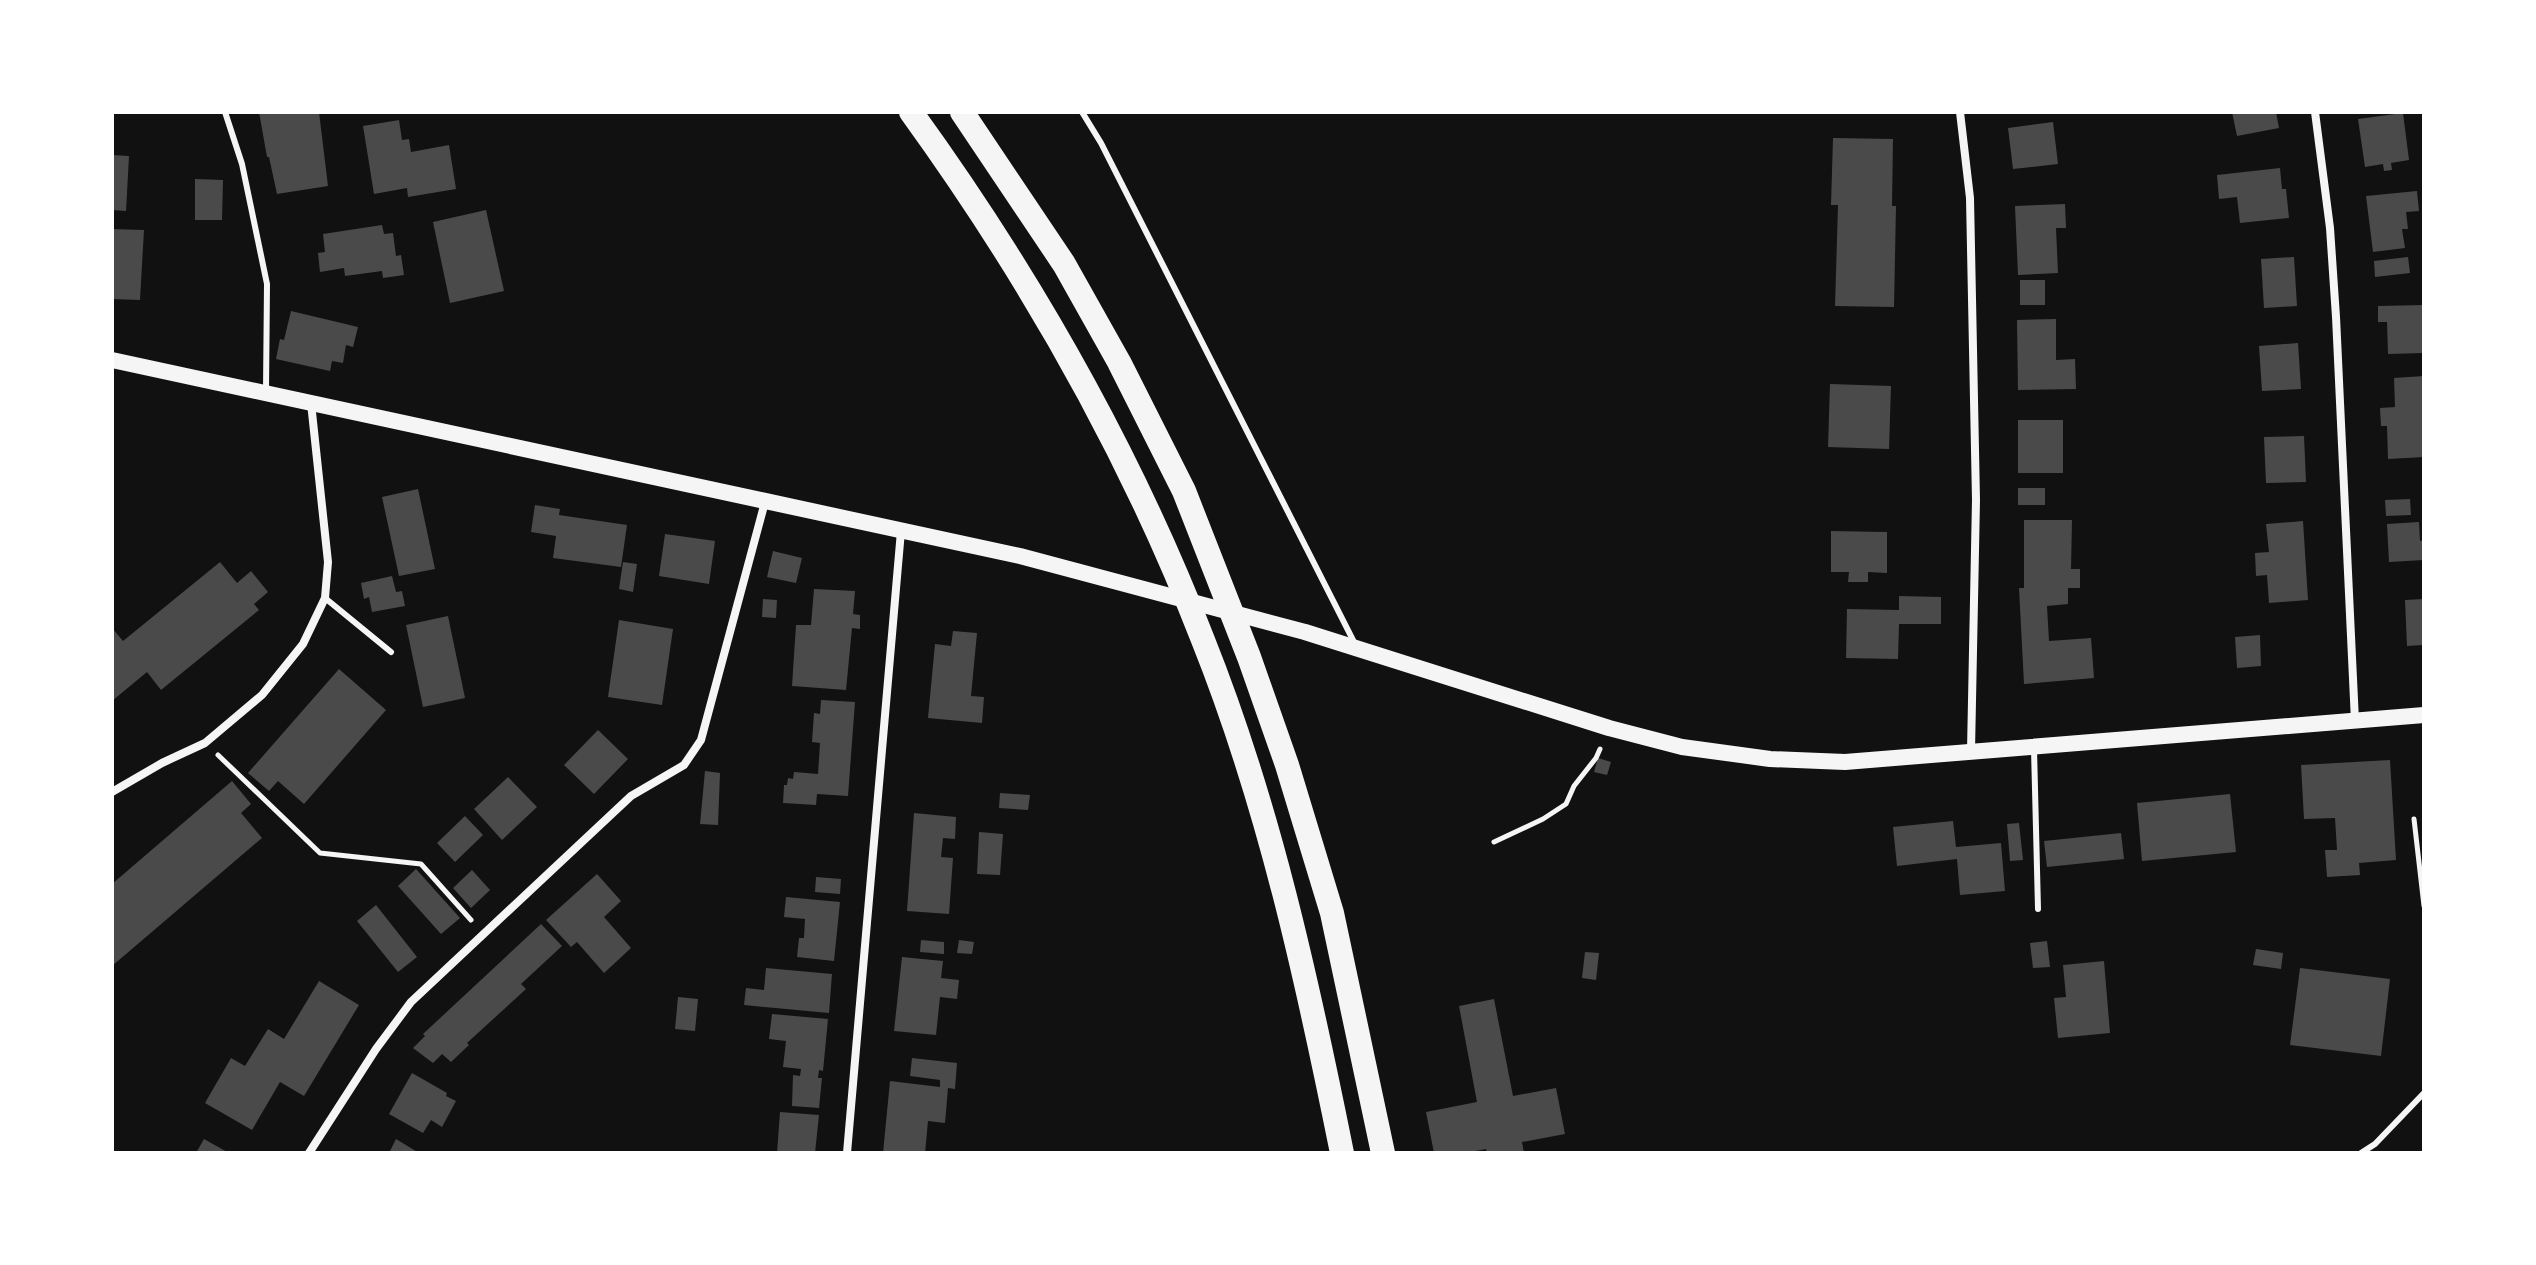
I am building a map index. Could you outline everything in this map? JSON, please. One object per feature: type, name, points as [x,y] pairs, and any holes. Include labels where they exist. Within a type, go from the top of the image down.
[{"type":"highway","points":[[911,112],[979,209],[1038,303],[1119,453],[1181,586],[1230,715],[1284,891],[1310,997],[1342,1153]]},
{"type":"highway","points":[[962,112],[1064,264],[1119,362],[1184,491],[1249,657],[1292,780],[1332,913],[1383,1153]]},
{"type":"main road","points":[[112,360],[1020,556],[1305,632],[1609,728],[1682,747],[1770,759],[1845,762],[2424,715]]},
{"type":"street","points":[[1960,112],[1970,198],[1976,500],[1971,751]]},
{"type":"street","points":[[2315,112],[2330,228],[2336,317],[2355,721]]},
{"type":"street","points":[[112,792],[205,743],[262,695],[303,644],[325,598],[328,562],[311,403]]},
{"type":"street","points":[[309,1153],[376,1049],[411,1002],[631,796],[684,765],[701,740],[765,502]]},
{"type":"street","points":[[847,1153],[901,531]]},
{"type":"lane","points":[[225,112],[242,164],[267,284],[266,393]]},
{"type":"lane","points":[[1082,112],[1101,143],[1359,650]]},
{"type":"lane","points":[[325,598],[391,652]]},
{"type":"lane","points":[[2034,746],[2038,909]]},
{"type":"lane","points":[[2361,1153],[2375,1144],[2424,1093]]},
{"type":"path","points":[[205,743],[320,853],[421,864],[483,932]]},
{"type":"path","points":[[1494,842],[1543,819],[1566,804],[1574,786],[1596,758]]},
{"type":"path","points":[[2414,819],[2424,906]]},
{"type":"building","points":[[259,112],[319,112],[328,186],[277,194]]},
{"type":"building","points":[[2232,112],[2276,112],[2279,128],[2237,136]]},
{"type":"building","points":[[2403,113],[2409,160],[2391,163],[2392,170],[2384,171],[2383,164],[2365,167],[2358,119]]},
{"type":"building","points":[[399,120],[402,140],[409,139],[411,152],[449,145],[456,189],[408,197],[407,188],[374,194],[363,126]]},
{"type":"building","points":[[2053,122],[2058,164],[2013,169],[2008,128]]},
{"type":"building","points":[[1833,138],[1893,139],[1892,206],[1896,206],[1894,307],[1835,306],[1838,205],[1831,205]]},
{"type":"building","points":[[112,155],[129,156],[126,211],[112,210]]},
{"type":"building","points":[[2280,168],[2289,218],[2240,223],[2237,197],[2219,199],[2217,175]]},
{"type":"building","points":[[195,179],[223,180],[222,220],[195,220]]},
{"type":"building","points":[[2417,191],[2419,211],[2406,212],[2408,229],[2402,229],[2405,248],[2373,252],[2366,196]]},
{"type":"building","points":[[2065,204],[2066,228],[2056,228],[2058,273],[2018,275],[2015,206]]},
{"type":"building","points":[[486,210],[504,291],[450,303],[433,222]]},
{"type":"building","points":[[382,225],[384,234],[393,233],[396,256],[401,255],[404,275],[383,278],[382,271],[345,276],[344,268],[320,272],[318,253],[325,252],[323,234]]},
{"type":"building","points":[[112,229],[144,230],[140,300],[112,299]]},
{"type":"building","points":[[2294,257],[2297,306],[2264,308],[2261,259]]},
{"type":"building","points":[[2408,257],[2410,273],[2375,277],[2374,261]]},
{"type":"building","points":[[2020,280],[2045,280],[2045,305],[2020,305]]},
{"type":"building","points":[[2424,305],[2424,353],[2388,354],[2387,322],[2378,322],[2378,306]]},
{"type":"building","points":[[291,311],[358,327],[353,347],[346,345],[343,363],[332,361],[330,371],[276,359]]},
{"type":"building","points":[[2056,319],[2056,360],[2075,359],[2076,389],[2018,390],[2017,320]]},
{"type":"building","points":[[2298,343],[2301,389],[2262,391],[2259,346]]},
{"type":"building","points":[[2424,376],[2424,457],[2388,459],[2387,426],[2381,426],[2380,408],[2395,407],[2394,378]]},
{"type":"building","points":[[1830,384],[1891,386],[1889,449],[1828,447]]},
{"type":"building","points":[[2018,420],[2063,420],[2063,473],[2018,473]]},
{"type":"building","points":[[2304,436],[2306,482],[2266,483],[2264,437]]},
{"type":"building","points":[[2018,488],[2045,488],[2045,505],[2018,505]]},
{"type":"building","points":[[418,489],[435,569],[399,576],[382,497]]},
{"type":"building","points":[[2410,499],[2411,515],[2386,516],[2385,500]]},
{"type":"building","points":[[535,505],[560,509],[559,515],[627,525],[621,567],[553,558],[556,536],[531,532]]},
{"type":"building","points":[[2024,520],[2072,520],[2071,569],[2080,569],[2080,588],[2068,588],[2068,604],[2047,606],[2049,641],[2091,638],[2094,678],[2024,684],[2019,588],[2024,588]]},
{"type":"building","points":[[2303,521],[2308,600],[2269,603],[2267,575],[2256,576],[2255,553],[2269,552],[2266,524]]},
{"type":"building","points":[[2419,522],[2420,541],[2424,540],[2424,560],[2389,562],[2387,524]]},
{"type":"building","points":[[1831,531],[1887,532],[1887,573],[1868,572],[1868,582],[1848,582],[1849,572],[1831,572]]},
{"type":"building","points":[[665,534],[715,541],[709,584],[659,576]]},
{"type":"building","points":[[773,551],[802,558],[796,583],[767,577]]},
{"type":"building","points":[[220,562],[237,583],[251,571],[268,592],[254,604],[259,610],[161,690],[147,672],[112,701],[112,628],[123,641]]},
{"type":"building","points":[[623,562],[637,564],[633,592],[619,589]]},
{"type":"building","points":[[392,576],[396,592],[402,591],[405,606],[372,612],[369,597],[364,599],[361,583]]},
{"type":"building","points":[[814,589],[855,591],[853,614],[860,615],[860,629],[852,628],[846,690],[792,686],[796,625],[811,625]]},
{"type":"building","points":[[1899,596],[1941,597],[1941,624],[1899,624],[1898,659],[1846,658],[1847,609],[1899,610]]},
{"type":"building","points":[[763,599],[777,600],[776,618],[762,617]]},
{"type":"building","points":[[2424,599],[2424,645],[2407,646],[2405,600]]},
{"type":"building","points":[[448,616],[465,698],[423,707],[406,625]]},
{"type":"building","points":[[619,620],[673,629],[662,705],[608,697]]},
{"type":"building","points":[[953,631],[977,633],[971,696],[984,697],[982,723],[928,718],[935,644],[951,646]]},
{"type":"building","points":[[2260,635],[2261,666],[2237,668],[2235,637]]},
{"type":"building","points":[[339,669],[386,710],[304,804],[278,781],[269,791],[248,773]]},
{"type":"building","points":[[821,700],[855,702],[848,796],[817,794],[816,805],[783,803],[784,785],[787,785],[788,778],[793,779],[794,772],[818,774],[820,743],[812,742],[814,713],[820,714]]},
{"type":"building","points":[[598,730],[628,759],[594,794],[564,765]]},
{"type":"building","points":[[1598,758],[1611,762],[1607,775],[1594,772]]},
{"type":"building","points":[[2390,760],[2396,860],[2359,863],[2360,875],[2327,877],[2325,850],[2337,850],[2335,818],[2304,819],[2301,765]]},
{"type":"building","points":[[705,771],[720,773],[718,825],[700,824]]},
{"type":"building","points":[[508,777],[537,807],[502,840],[474,809]]},
{"type":"building","points":[[232,781],[251,804],[241,813],[262,838],[112,966],[112,884]]},
{"type":"building","points":[[1000,793],[1030,795],[1028,810],[999,808]]},
{"type":"building","points":[[2230,794],[2236,852],[2142,861],[2137,803]]},
{"type":"building","points":[[914,813],[956,817],[955,839],[943,838],[941,857],[953,858],[949,914],[907,911]]},
{"type":"building","points":[[465,816],[483,835],[455,862],[437,843]]},
{"type":"building","points":[[1953,821],[1956,847],[2001,843],[2005,891],[1960,895],[1957,859],[1897,866],[1893,827]]},
{"type":"building","points":[[2019,823],[2023,860],[2010,861],[2007,824]]},
{"type":"building","points":[[979,832],[1003,834],[1000,875],[977,874]]},
{"type":"building","points":[[2121,833],[2124,859],[2047,867],[2044,841]]},
{"type":"building","points":[[416,869],[460,918],[441,934],[398,886]]},
{"type":"building","points":[[472,870],[490,890],[471,908],[453,888]]},
{"type":"building","points":[[597,874],[621,901],[604,917],[631,948],[604,973],[577,942],[571,947],[546,920]]},
{"type":"building","points":[[816,877],[841,879],[840,894],[815,892]]},
{"type":"building","points":[[786,897],[840,902],[834,961],[797,957],[799,938],[804,938],[805,919],[784,917]]},
{"type":"building","points":[[376,905],[417,957],[398,972],[357,921]]},
{"type":"building","points":[[541,924],[562,946],[521,984],[526,989],[467,1043],[469,1045],[451,1062],[442,1054],[433,1063],[413,1048],[425,1036],[423,1034]]},
{"type":"building","points":[[921,940],[944,942],[944,954],[920,952]]},
{"type":"building","points":[[959,940],[974,942],[972,954],[957,953]]},
{"type":"building","points":[[2047,941],[2050,967],[2033,968],[2030,943]]},
{"type":"building","points":[[2256,949],[2283,953],[2281,969],[2253,965]]},
{"type":"building","points":[[1585,952],[1599,953],[1596,980],[1582,978]]},
{"type":"building","points":[[902,957],[943,961],[941,978],[959,980],[957,999],[940,997],[936,1035],[894,1031]]},
{"type":"building","points":[[2104,961],[2110,1033],[2058,1038],[2054,998],[2066,997],[2063,965]]},
{"type":"building","points":[[766,968],[832,974],[829,1013],[744,1005],[746,988],[764,990]]},
{"type":"building","points":[[2300,968],[2390,979],[2381,1056],[2290,1045]]},
{"type":"building","points":[[319,981],[359,1005],[304,1096],[280,1082],[252,1130],[205,1103],[231,1058],[245,1066],[268,1029],[284,1039]]},
{"type":"building","points":[[678,997],[698,999],[695,1031],[675,1029]]},
{"type":"building","points":[[1494,999],[1513,1096],[1556,1088],[1565,1134],[1522,1142],[1524,1153],[1487,1153],[1486,1149],[1434,1153],[1426,1112],[1477,1102],[1459,1006]]},
{"type":"building","points":[[772,1014],[828,1019],[823,1071],[819,1070],[818,1078],[822,1078],[819,1108],[792,1106],[793,1075],[800,1076],[801,1069],[783,1067],[786,1041],[769,1039]]},
{"type":"building","points":[[912,1058],[957,1063],[955,1089],[948,1088],[945,1123],[928,1121],[925,1153],[883,1153],[890,1081],[940,1087],[940,1080],[910,1076]]},
{"type":"building","points":[[412,1073],[456,1101],[442,1127],[431,1120],[423,1133],[389,1114]]},
{"type":"building","points":[[780,1112],[819,1115],[815,1153],[777,1153]]},
{"type":"building","points":[[204,1139],[229,1153],[196,1153]]},
{"type":"building","points":[[396,1139],[419,1153],[389,1153]]}]
